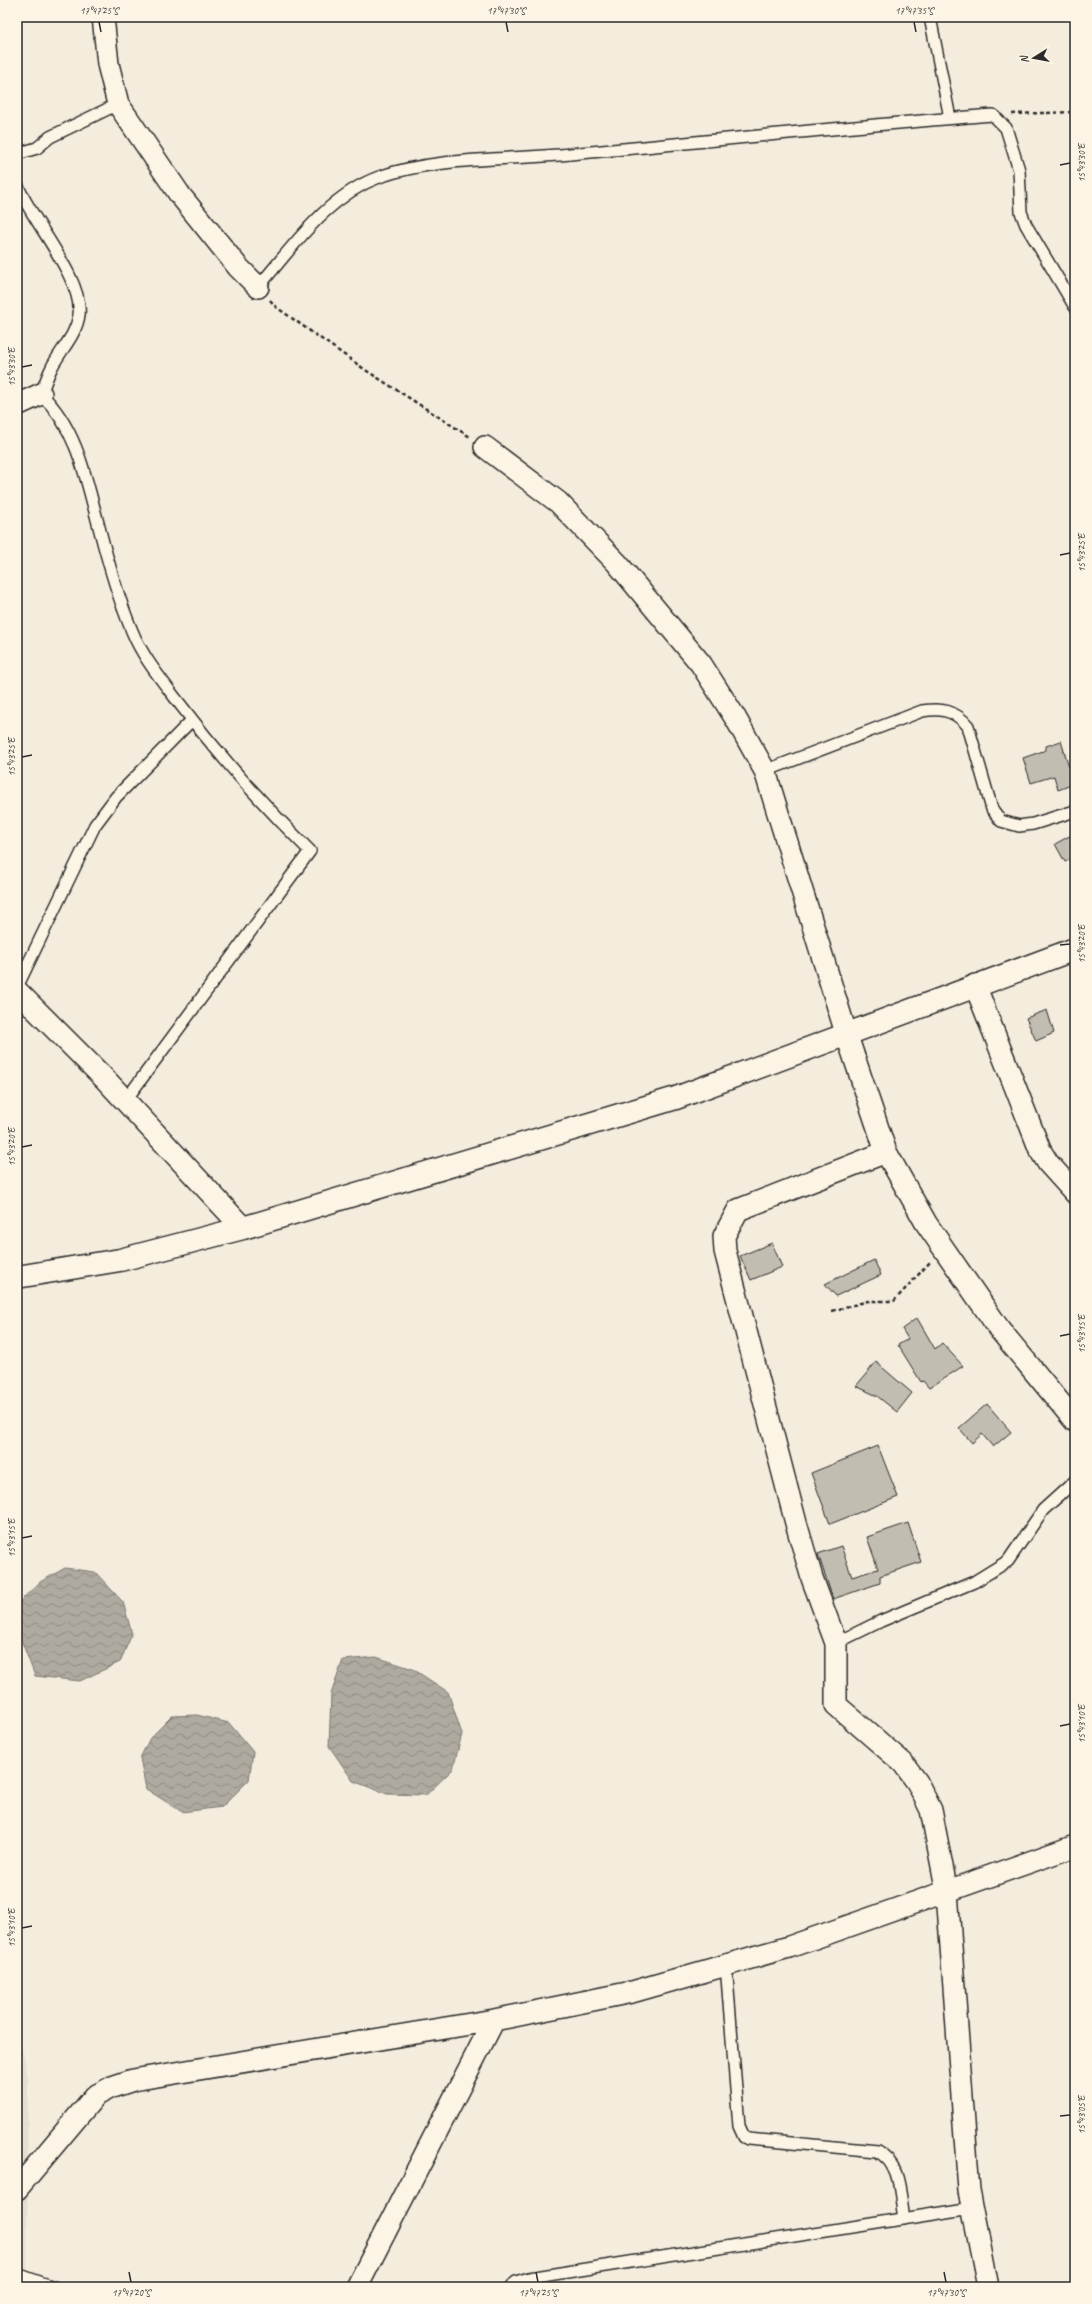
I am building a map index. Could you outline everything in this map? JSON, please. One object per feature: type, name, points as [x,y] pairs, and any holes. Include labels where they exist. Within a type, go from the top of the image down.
[{"type":"main road","points":[[17,1277],[120,1260],[243,1228],[676,1098],[1075,948]]},
{"type":"street","points":[[103,17],[108,64],[118,104],[180,195],[238,267],[258,287]]},
{"type":"street","points":[[17,405],[40,394]]},
{"type":"street","points":[[485,447],[558,502],[617,563],[701,664],[736,719],[764,772],[846,1033],[886,1152],[926,1224],[1000,1330],[1075,1421]]},
{"type":"street","points":[[975,985],[1040,1150],[1048,1163],[1075,1194]]},
{"type":"street","points":[[17,991],[125,1101],[243,1228]]},
{"type":"street","points":[[886,1152],[738,1210],[724,1236],[726,1251],[796,1522],[812,1578],[836,1643],[836,1705],[903,1763],[917,1782],[931,1810],[948,1892],[969,2191],[988,2287]]},
{"type":"street","points":[[17,2189],[94,2096],[112,2086],[133,2080],[494,2020],[632,1992],[789,1947],[1075,1846]]},
{"type":"street","points":[[357,2287],[494,2020]]},
{"type":"lane","points":[[930,17],[950,118]]},
{"type":"lane","points":[[17,154],[37,148],[50,137],[118,104]]},
{"type":"lane","points":[[258,287],[320,216],[340,199],[378,177],[429,164],[523,159],[993,115],[1006,128],[1019,170],[1021,212],[1026,225],[1075,307]]},
{"type":"lane","points":[[17,184],[22,199],[54,247],[79,301],[79,315],[74,333],[51,368],[40,394],[54,406],[74,439],[107,558],[132,632],[150,664],[192,720],[267,809],[310,851],[125,1101]]},
{"type":"lane","points":[[764,772],[922,711],[936,709],[946,710],[960,717],[968,726],[992,809],[1001,821],[1019,826],[1033,824],[1075,811]]},
{"type":"lane","points":[[17,987],[95,826],[116,797],[192,720]]},
{"type":"lane","points":[[836,1643],[881,1621],[974,1582],[1008,1561],[1043,1510],[1075,1481]]},
{"type":"lane","points":[[726,1965],[739,2126],[744,2137],[748,2139],[878,2151],[887,2155],[896,2173],[904,2219]]},
{"type":"lane","points":[[511,2287],[516,2282],[529,2278],[972,2208]]},
{"type":"lane","points":[[17,2274],[54,2287]]},
{"type":"path","points":[[993,115],[1075,112]]},
{"type":"path","points":[[258,287],[276,307],[367,371],[485,447]]},
{"type":"path","points":[[832,1311],[868,1301],[894,1301],[934,1258]]},
{"type":"shaded area","points":[[17,2023],[28,2078],[27,2287],[17,2287]]},
{"type":"water","points":[[65,1568],[95,1572],[123,1602],[132,1634],[120,1662],[80,1681],[35,1676],[20,1637],[20,1601],[40,1582]]},
{"type":"water","points":[[376,1657],[413,1669],[448,1692],[462,1734],[453,1769],[426,1795],[387,1794],[353,1781],[329,1746],[331,1694],[343,1660]]},
{"type":"water","points":[[197,1715],[229,1723],[253,1752],[249,1780],[222,1807],[182,1812],[146,1789],[140,1758],[150,1738],[172,1716]]},
{"type":"building","points":[[1061,741],[1074,784],[1058,790],[1054,776],[1031,783],[1023,758],[1046,750],[1046,746]]},
{"type":"building","points":[[1075,833],[1075,857],[1065,862],[1055,844]]},
{"type":"building","points":[[1047,1010],[1054,1033],[1036,1041],[1026,1018]]},
{"type":"building","points":[[772,1243],[782,1267],[751,1280],[740,1256]]},
{"type":"building","points":[[874,1260],[881,1275],[836,1296],[825,1284]]},
{"type":"building","points":[[917,1318],[935,1349],[942,1343],[963,1366],[929,1388],[923,1381],[921,1382],[898,1345],[908,1339],[902,1329]]},
{"type":"building","points":[[876,1362],[912,1393],[897,1412],[877,1396],[856,1386]]},
{"type":"building","points":[[987,1404],[1011,1432],[993,1447],[982,1434],[972,1443],[959,1428]]},
{"type":"building","points":[[878,1446],[898,1497],[830,1524],[811,1473]]},
{"type":"building","points":[[908,1523],[921,1562],[880,1576],[880,1583],[833,1599],[818,1554],[841,1546],[852,1577],[878,1569],[867,1537]]}]
